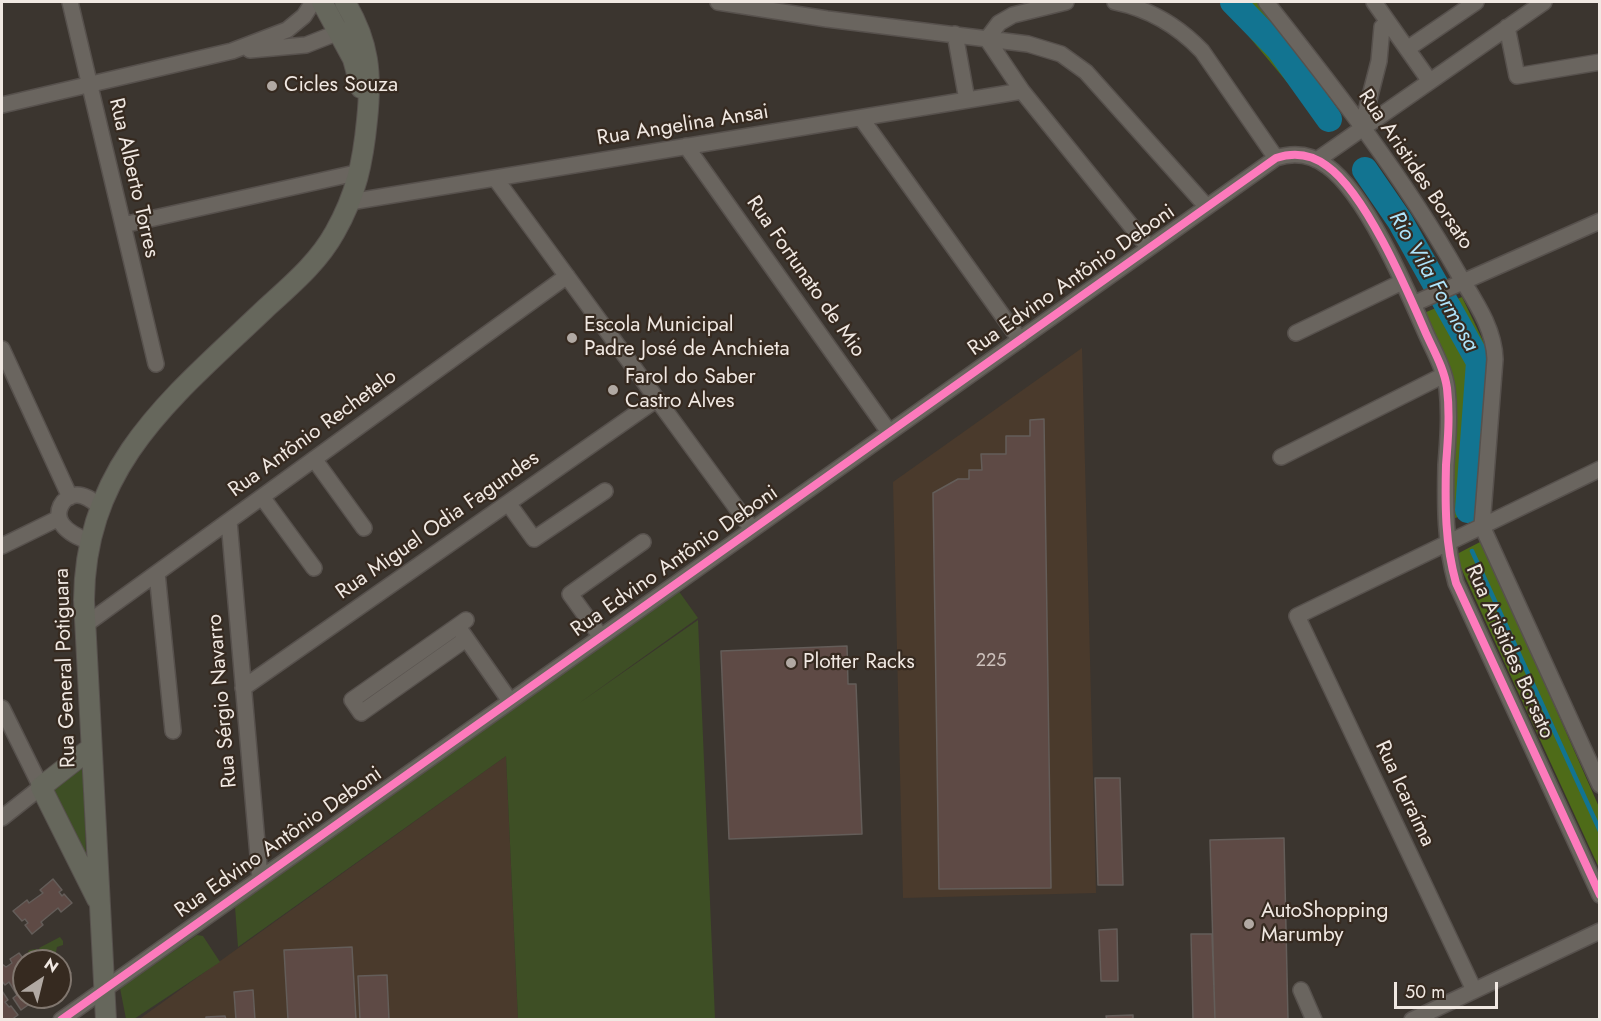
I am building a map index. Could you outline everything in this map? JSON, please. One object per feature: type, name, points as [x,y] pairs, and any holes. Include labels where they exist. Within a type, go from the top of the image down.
[{"type":"main road","name":"Rua General Potiguara","points":[[322,2],[357,70],[367,123]]},
{"type":"main road","points":[[339,2],[339,32]]},
{"type":"main road","name":"Rua General Potiguara","points":[[106,1020],[84,625],[84,583],[90,542],[101,507],[119,467],[154,417],[310,266],[334,234],[350,202],[360,172],[370,82],[369,62],[360,29],[345,2]]},
{"type":"main road","points":[[91,748],[40,787],[100,905]]},
{"type":"street","name":"Rua Alberto Torres","points":[[70,2],[156,364]]},
{"type":"street","points":[[2,105],[232,51],[287,30],[304,16],[313,2]]},
{"type":"street","points":[[718,2],[827,19],[956,34],[1044,48],[1061,54],[1086,72],[1207,207]]},
{"type":"street","points":[[987,39],[999,23],[1012,15],[1066,2]]},
{"type":"street","points":[[1115,2],[1156,15],[1192,40],[1276,158],[1295,154],[1317,160],[1544,2]]},
{"type":"street","name":"Rua Aristides Borsato","points":[[1266,2],[1336,91],[1425,216],[1460,283],[1489,327],[1495,348],[1482,526],[1594,755],[1599,784]]},
{"type":"street","points":[[1407,49],[1476,2]]},
{"type":"street","points":[[1382,4],[1407,49],[1429,80]]},
{"type":"street","points":[[1362,128],[1379,61],[1382,27]]},
{"type":"street","points":[[1507,27],[1517,76],[1599,62]]},
{"type":"street","points":[[232,51],[306,45],[339,32]]},
{"type":"street","points":[[956,34],[967,100]]},
{"type":"street","points":[[987,39],[1022,91],[1149,248]]},
{"type":"street","name":"Rua Angelina Ansai","points":[[350,202],[1022,91]]},
{"type":"street","points":[[861,117],[1020,340]]},
{"type":"street","name":"Rua Fortunato de Mio","points":[[686,146],[889,432]]},
{"type":"street","name":"Rua Edvino Antônio Deboni","points":[[61,1020],[1276,158]]},
{"type":"street","name":"Rua Aristides Borsato","points":[[1317,160],[1339,177],[1359,203],[1413,304],[1444,375],[1448,414],[1447,543],[1456,583],[1464,605],[1599,896]]},
{"type":"street","points":[[123,225],[360,172]]},
{"type":"street","points":[[495,178],[752,529]]},
{"type":"street","points":[[1413,304],[1599,222]]},
{"type":"street","name":"Rua Antônio Rechetelo","points":[[84,625],[567,276]]},
{"type":"street","points":[[1296,333],[1402,282]]},
{"type":"street","points":[[2,349],[70,497]]},
{"type":"street","points":[[1281,456],[1444,375]]},
{"type":"street","name":"Rua Miguel Odia Fagundes","points":[[243,688],[657,399]]},
{"type":"street","points":[[314,459],[364,528]]},
{"type":"street","points":[[1447,543],[1599,469]]},
{"type":"street","points":[[508,503],[534,539],[605,491]]},
{"type":"street","points":[[90,542],[67,529],[59,518],[61,505],[76,495],[84,496],[101,507]]},
{"type":"street","points":[[262,496],[314,568]]},
{"type":"street","points":[[2,546],[59,518]]},
{"type":"street","name":"Rua Sérgio Navarro","points":[[229,521],[260,878]]},
{"type":"street","points":[[601,637],[570,594],[643,542]]},
{"type":"street","name":"Rua Icaraíma","points":[[1447,543],[1297,616],[1474,990]]},
{"type":"street","points":[[157,573],[173,731]]},
{"type":"street","points":[[466,639],[361,713],[352,700],[461,623],[466,639],[510,701]]},
{"type":"street","points":[[2,708],[40,787],[2,818]]},
{"type":"street","points":[[1412,1020],[1599,931]]},
{"type":"street","points":[[1300,990],[1314,1020]]},
{"type":"shaded area","points":[[1082,348],[1096,893],[903,898],[893,482]]},
{"type":"shaded area","points":[[506,756],[518,1019],[138,1020],[223,959]]},
{"type":"green space","points":[[1220,2],[1258,2],[1332,94],[1307,106]]},
{"type":"green space","points":[[1462,297],[1487,349],[1479,508],[1453,519],[1455,385],[1451,371],[1424,313]]},
{"type":"green space","points":[[1482,541],[1599,807],[1599,868],[1455,555]]},
{"type":"green space","points":[[678,590],[698,618],[578,704],[698,620],[715,1019],[518,1019],[506,756],[238,947],[235,907]]},
{"type":"green space","points":[[83,768],[86,855],[53,790]]},
{"type":"green space","points":[[197,935],[203,936],[220,962],[134,1019],[126,1019],[120,988]]},
{"type":"green space","points":[[60,937],[63,941],[63,945],[57,949],[39,948]]},
{"type":"building","points":[[1044,419],[1051,888],[939,889],[933,493],[958,479],[969,479],[969,470],[982,470],[981,454],[1006,454],[1006,436],[1030,436],[1030,420]]},
{"type":"building","points":[[847,646],[848,684],[856,684],[862,834],[729,839],[721,651]]},
{"type":"building","points":[[1095,778],[1120,778],[1123,885],[1098,885]]},
{"type":"building","name":"AutoShopping Marumby","points":[[1284,838],[1288,1020],[1215,1020],[1210,840]]},
{"type":"building","points":[[53,879],[62,890],[59,892],[62,896],[64,894],[72,903],[61,912],[58,908],[41,922],[43,925],[32,934],[25,925],[28,923],[25,919],[22,921],[13,911],[27,900],[29,903],[43,893],[40,890]]},
{"type":"building","points":[[1117,929],[1118,981],[1101,981],[1099,930]]},
{"type":"building","points":[[1191,934],[1212,934],[1215,1020],[1193,1020]]},
{"type":"building","points":[[352,947],[356,1020],[288,1020],[284,950]]},
{"type":"building","points":[[12,963],[12,987],[9,982],[5,985],[2,981],[2,964],[6,967]]},
{"type":"building","points":[[387,975],[389,1020],[360,1020],[358,976]]},
{"type":"building","points":[[253,990],[255,1020],[236,1020],[234,992]]},
{"type":"building","points":[[2,991],[8,1000],[5,1002],[18,1015],[11,1020],[2,1020]]},
{"type":"building","points":[[1133,1015],[1133,1020],[1107,1020],[1106,1016]]},
{"type":"building","points":[[225,1016],[226,1020],[206,1020],[206,1017]]},
{"type":"waterway","name":"Rio Vila Formosa","points":[[1233,2],[1279,49],[1329,119]]},
{"type":"waterway","name":"Rio Vila Formosa","points":[[1365,170],[1400,221],[1479,362],[1468,510]]},
{"type":"waterway","name":"Rio Vila Formosa","points":[[1472,551],[1600,831]]},
{"type":"cycle path","points":[[61,1020],[1276,158],[1289,155],[1302,155],[1321,162],[1341,179],[1356,197],[1383,241],[1441,365],[1447,388],[1448,407],[1446,524],[1456,583],[1600,895]]},
{"type":"place","name":"Cicles Souza","points":[[272,86]]},
{"type":"place","name":"Escola Municipal Padre José de Anchieta","points":[[572,338]]},
{"type":"place","name":"Farol do Saber Castro Alves","points":[[613,390]]},
{"type":"place","name":"Plotter Racks","points":[[791,663]]},
{"type":"place","name":"AutoShopping Marumby","points":[[1249,924]]}]
